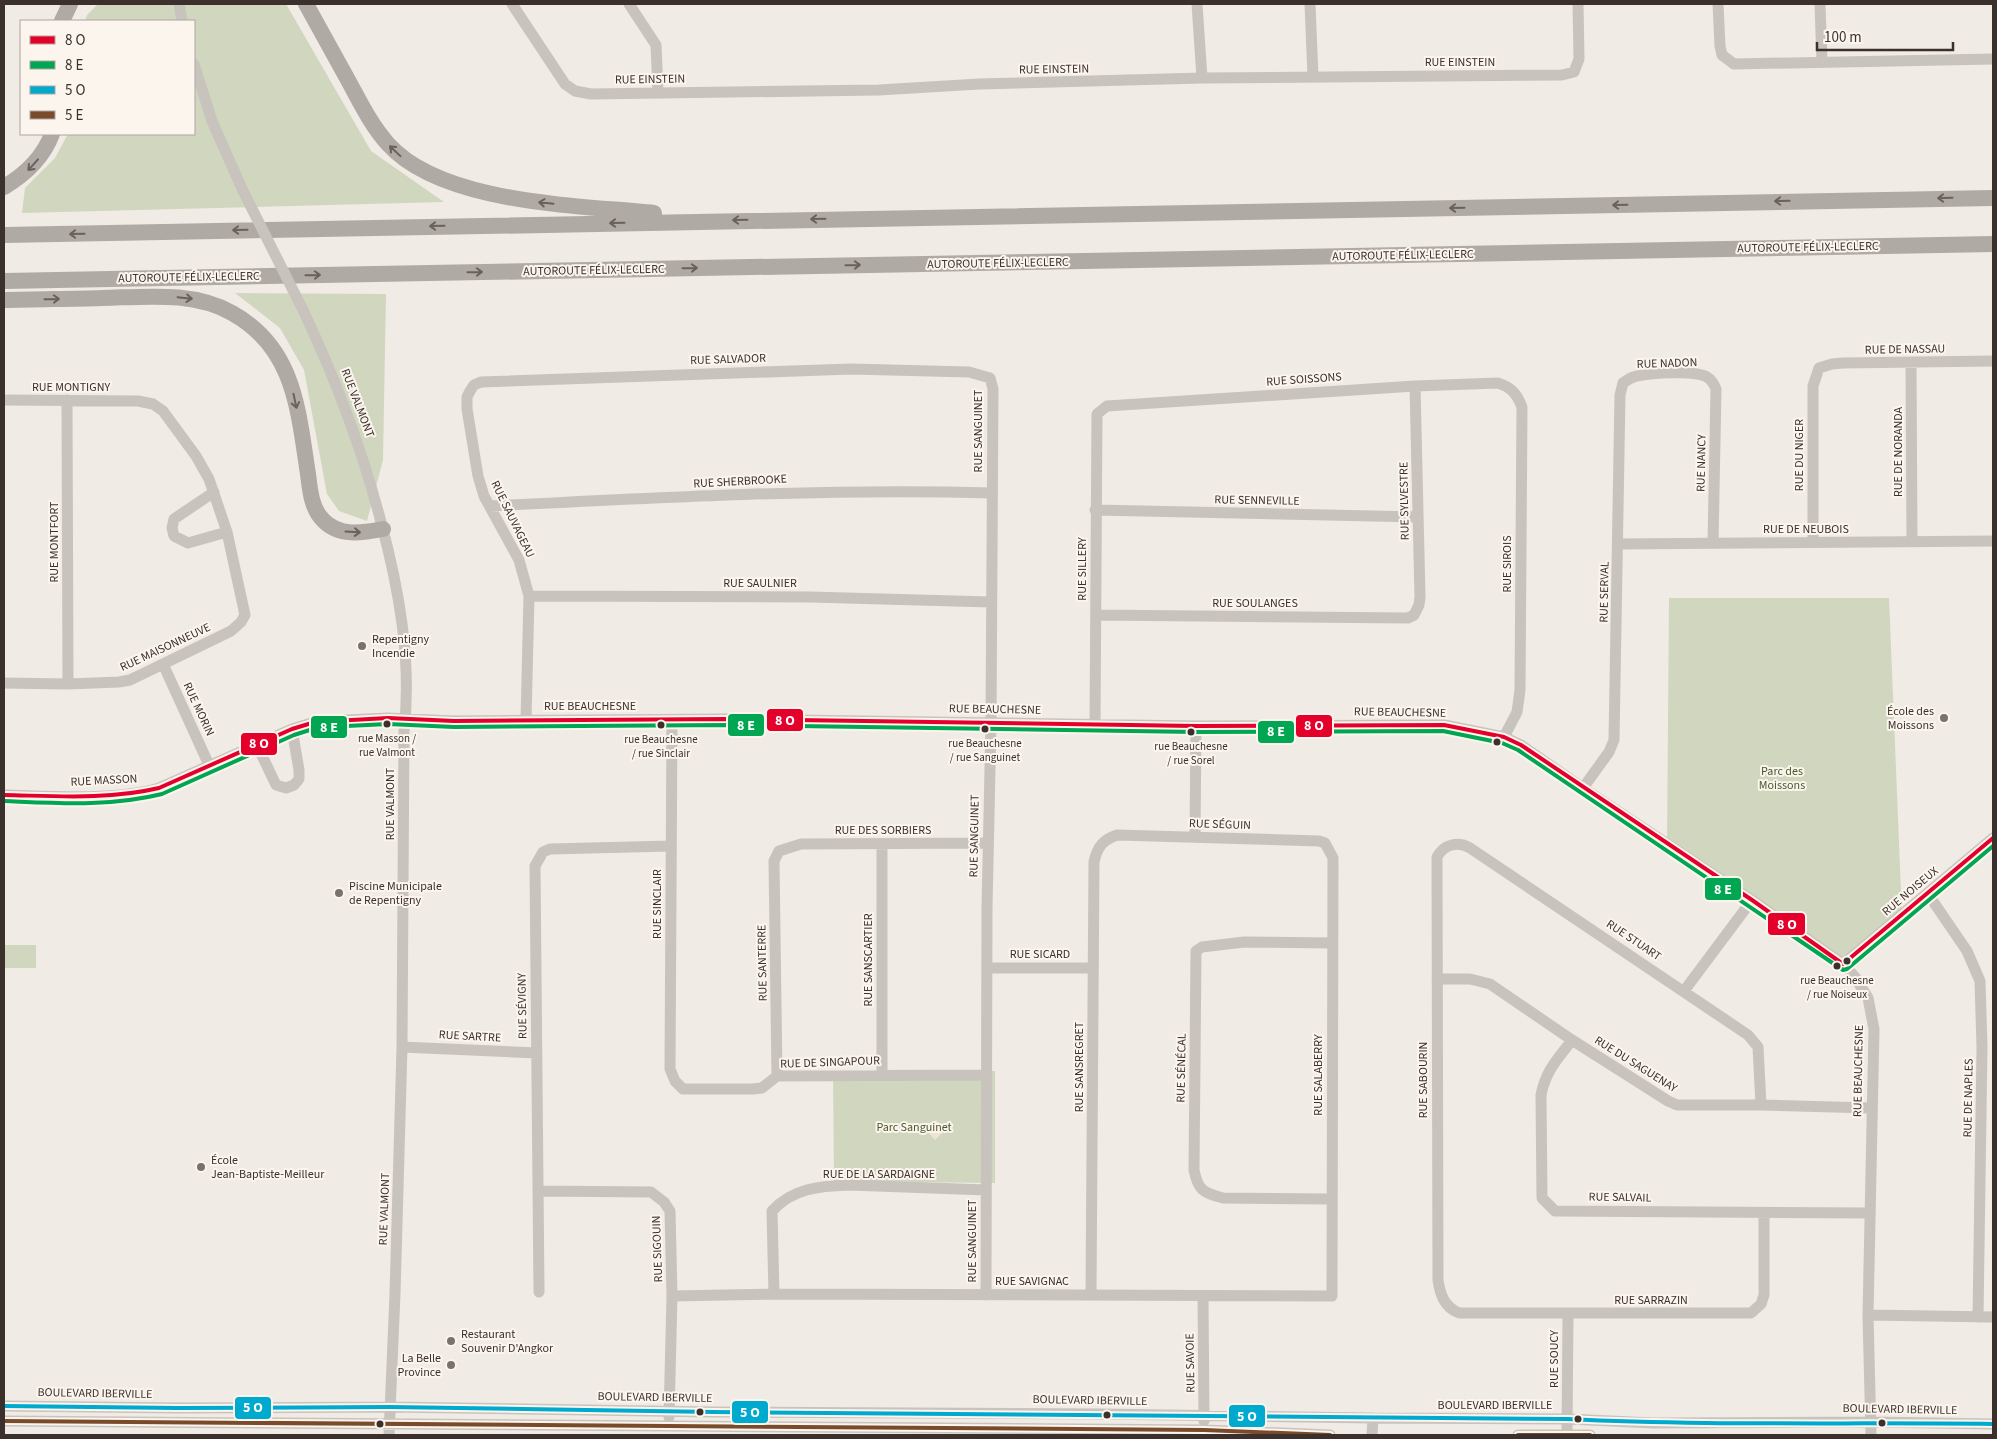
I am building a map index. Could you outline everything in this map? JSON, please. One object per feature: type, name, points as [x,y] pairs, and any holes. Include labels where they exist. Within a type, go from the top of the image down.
[{"type":"highway","points":[[62,20],[70,4]]},
{"type":"highway","points":[[306,4],[374,127],[396,152],[427,172],[479,191],[521,200],[718,221]]},
{"type":"highway","points":[[4,187],[20,177],[35,163],[52,135]]},
{"type":"highway","points":[[4,235],[1993,198]]},
{"type":"highway","name":"AUTOROUTE FÉLIX-LECLERC","points":[[4,281],[1993,244]]},
{"type":"highway","points":[[4,300],[181,297],[214,304],[240,317],[266,340],[277,354],[286,372],[297,407],[312,499],[319,515],[328,525],[343,532],[360,533],[383,529]]},
{"type":"street","points":[[179,4],[182,20]]},
{"type":"street","name":"RUE EINSTEIN","points":[[512,4],[565,84],[575,91],[591,94],[878,90],[979,84],[1202,78],[1562,75],[1574,72],[1579,59],[1578,4]]},
{"type":"street","points":[[629,4],[656,45],[658,92]]},
{"type":"street","points":[[1197,4],[1202,78]]},
{"type":"street","points":[[1310,4],[1313,77]]},
{"type":"street","points":[[1718,4],[1722,55],[1734,64],[1993,59]]},
{"type":"street","points":[[1820,4],[1822,62]]},
{"type":"street","name":"RUE VALMONT","points":[[195,67],[212,121],[243,191],[325,357],[352,422],[383,529],[393,570],[402,624],[407,704],[401,943],[402,1047],[390,1435]]},
{"type":"street","name":"RUE DE NASSAU","points":[[1819,368],[1843,363],[1993,361]]},
{"type":"street","name":"RUE DE NORANDA","points":[[1911,363],[1912,542]]},
{"type":"street","name":"RUE DU NIGER","points":[[1813,542],[1813,386],[1819,368]]},
{"type":"street","name":"RUE SALVADOR","points":[[470,391],[474,385],[481,382],[851,369],[969,372],[990,378]]},
{"type":"street","name":"RUE NADON","points":[[1621,387],[1622,383],[1635,376],[1656,374],[1705,376],[1714,384]]},
{"type":"street","name":"RUE SANGUINET","points":[[986,1295],[986,968],[991,722],[990,602],[993,389],[990,378]]},
{"type":"street","name":"RUE SOISSONS","points":[[1097,414],[1107,406],[1134,403],[1415,386],[1498,383],[1507,386],[1513,391]]},
{"type":"street","name":"RUE NANCY","points":[[1713,543],[1716,389],[1714,384]]},
{"type":"street","name":"RUE SYLVESTRE","points":[[1414,615],[1419,605],[1420,597],[1415,386]]},
{"type":"street","name":"RUE SERVAL","points":[[1583,788],[1609,752],[1614,740],[1621,387]]},
{"type":"street","name":"RUE SAUVAGEAU","points":[[470,391],[467,397],[466,409],[472,451],[484,496],[519,560],[528,596],[526,720]]},
{"type":"street","name":"RUE SIROIS","points":[[1504,737],[1517,712],[1520,683],[1522,406],[1513,391]]},
{"type":"street","name":"RUE MONTIGNY","points":[[4,400],[138,401]]},
{"type":"street","name":"RUE MONTFORT","points":[[67,400],[68,684]]},
{"type":"street","name":"RUE MAISONNEUVE","points":[[4,683],[68,684],[130,680],[231,631],[241,622],[245,614],[227,532],[214,492],[196,456],[163,411],[153,404],[138,401]]},
{"type":"street","name":"RUE SILLERY","points":[[1095,725],[1097,414]]},
{"type":"street","name":"RUE SHERBROOKE","points":[[490,506],[798,492],[928,491],[992,494]]},
{"type":"street","points":[[214,492],[174,519],[172,528],[174,536],[188,543],[227,532]]},
{"type":"street","name":"RUE SENNEVILLE","points":[[1095,510],[1418,517]]},
{"type":"street","name":"RUE DE NEUBOIS","points":[[1618,544],[1993,541]]},
{"type":"street","name":"RUE SAULNIER","points":[[528,596],[800,597],[990,602]]},
{"type":"street","name":"RUE SOULANGES","points":[[1096,615],[1408,618],[1414,615]]},
{"type":"street","name":"RUE MORIN","points":[[163,664],[210,765]]},
{"type":"street","name":"RUE BEAUCHESNE","points":[[406,719],[991,722],[1196,726],[1444,726],[1504,737],[1522,745],[1583,788],[1752,900],[1843,964],[1864,990],[1871,1010],[1874,1028],[1868,1315],[1871,1435]]},
{"type":"street","name":"RUE MASSON","points":[[4,795],[102,796],[140,794],[158,788],[292,729],[315,722],[406,719]]},
{"type":"street","name":"RUE SINCLAIR","points":[[672,720],[670,1069],[678,1086]]},
{"type":"street","points":[[1195,837],[1196,726]]},
{"type":"street","points":[[257,745],[276,785],[286,788],[294,785],[299,780],[299,770],[292,729]]},
{"type":"street","name":"RUE SÉGUIN","points":[[1103,842],[1116,835],[1319,841],[1325,843],[1332,854]]},
{"type":"street","name":"RUE NOISEUX","points":[[1843,964],[1993,838]]},
{"type":"street","name":"RUE SANSREGRET","points":[[1091,1295],[1094,862],[1096,851],[1103,842]]},
{"type":"street","name":"RUE DES SORBIERS","points":[[779,851],[801,844],[988,843]]},
{"type":"street","name":"RUE STUART","points":[[1440,852],[1453,844],[1462,843],[1748,1035],[1758,1048],[1761,1105]]},
{"type":"street","name":"RUE SANSCARTIER","points":[[882,845],[882,1075]]},
{"type":"street","name":"RUE SÉVIGNY","points":[[539,1292],[535,866],[543,852],[550,849],[672,846]]},
{"type":"street","name":"RUE SANTERRE","points":[[777,1076],[774,861],[779,851]]},
{"type":"street","name":"RUE SABOURIN","points":[[1440,852],[1437,857],[1438,1280],[1441,1294],[1447,1306]]},
{"type":"street","name":"RUE SALABERRY","points":[[1332,854],[1332,1296]]},
{"type":"street","name":"RUE DE NAPLES","points":[[1928,894],[1968,951],[1980,981],[1982,1047],[1978,1317]]},
{"type":"street","points":[[1684,991],[1752,900]]},
{"type":"street","name":"RUE SÉNÉCAL","points":[[1331,1200],[1223,1198],[1207,1194],[1197,1184],[1194,1170],[1196,951],[1202,947],[1244,942],[1332,942]]},
{"type":"street","name":"RUE SICARD","points":[[986,968],[1094,968]]},
{"type":"street","name":"RUE DU SAGUENAY","points":[[1437,980],[1470,979],[1483,981],[1572,1040],[1677,1105],[1871,1108]]},
{"type":"street","name":"RUE SALVAIL","points":[[1572,1040],[1548,1071],[1544,1079],[1541,1095],[1542,1198],[1545,1203],[1555,1210],[1870,1213]]},
{"type":"street","name":"RUE SARTRE","points":[[402,1047],[536,1053]]},
{"type":"street","name":"RUE DE SINGAPOUR","points":[[678,1086],[684,1089],[753,1089],[762,1088],[777,1076],[986,1075]]},
{"type":"street","name":"RUE DE LA SARDAIGNE","points":[[774,1294],[772,1211],[780,1202],[804,1189],[849,1185],[986,1190]]},
{"type":"street","name":"RUE SIGOUIN","points":[[538,1191],[651,1192],[664,1202],[670,1211],[672,1296],[668,1426]]},
{"type":"street","name":"RUE SARRAZIN","points":[[1447,1306],[1459,1313],[1751,1312],[1761,1304],[1764,1295],[1764,1213]]},
{"type":"street","name":"RUE SAVIGNAC","points":[[672,1296],[774,1294],[1332,1296]]},
{"type":"street","name":"RUE SAVOIE","points":[[1203,1296],[1204,1430]]},
{"type":"street","name":"RUE SOUCY","points":[[1567,1435],[1568,1314]]},
{"type":"street","points":[[1868,1315],[1993,1317]]},
{"type":"street","name":"BOULEVARD IBERVILLE","points":[[4,1406],[187,1408],[390,1407],[713,1412],[1568,1419],[1654,1423],[1870,1422],[1993,1424]]},
{"type":"street","points":[[187,1408],[187,1423]]},
{"type":"street","points":[[712,1431],[713,1412]]},
{"type":"street","points":[[1100,1414],[1100,1432]]},
{"type":"street","points":[[1372,1435],[1373,1418]]},
{"type":"street","points":[[4,1420],[668,1426],[712,1431],[1100,1432],[1204,1430],[1330,1435]]},
{"type":"street","points":[[1653,1435],[1654,1423]]},
{"type":"street","points":[[1518,1435],[1590,1435]]},
{"type":"green space","points":[[98,4],[286,4],[371,151],[444,202],[22,213],[25,188],[55,158],[67,135],[195,135],[195,20],[85,20],[87,15]]},
{"type":"green space","points":[[235,293],[386,294],[383,460],[367,521],[339,511],[327,494],[304,370],[280,328]]},
{"type":"green space","name":"Parc des Moissons","points":[[1669,598],[1889,598],[1902,916],[1843,964],[1667,844]]},
{"type":"green space","points":[[4,945],[36,945],[36,968],[4,968]]},
{"type":"green space","name":"Parc Sanguinet","points":[[995,1071],[995,1183],[834,1181],[833,1072]]},
{"type":"shaded area","points":[[936,1120],[945,1130],[935,1140],[926,1130]]},
{"type":"transit line","points":[[4,795],[101,796],[140,792],[159,788],[292,729],[315,722],[388,718],[454,721],[726,719],[1196,726],[1444,725],[1504,737],[1521,745],[1752,900],[1843,964],[1993,838]]},
{"type":"transit line","points":[[4,801],[103,802],[123,801],[162,794],[294,735],[326,727],[388,724],[454,727],[726,725],[1196,732],[1443,731],[1502,743],[1518,750],[1843,970],[1847,969],[1993,846]]},
{"type":"transit line","points":[[4,1406],[177,1408],[390,1407],[713,1412],[1568,1419],[1727,1423],[1993,1424]]},
{"type":"transit line","points":[[4,1421],[1204,1430],[1330,1435]]},
{"type":"transit line","points":[[1518,1435],[1590,1435]]},
{"type":"place","name":"Repentigny Incendie","points":[[362,646]]},
{"type":"place","name":"École des Moissons","points":[[1944,718]]},
{"type":"place","name":"rue Masson / rue Valmont","points":[[387,724]]},
{"type":"place","name":"rue Beauchesne / rue Sinclair","points":[[661,725]]},
{"type":"place","name":"rue Beauchesne / rue Sanguinet","points":[[985,729]]},
{"type":"place","name":"rue Beauchesne / rue Sorel","points":[[1191,732]]},
{"type":"place","name":"Piscine Municipale de Repentigny","points":[[339,893]]},
{"type":"place","name":"rue Beauchesne / rue Noiseux","points":[[1837,966]]},
{"type":"place","name":"École Jean-Baptiste-Meilleur","points":[[201,1167]]},
{"type":"place","name":"Restaurant Souvenir D'Angkor","points":[[451,1341]]},
{"type":"place","name":"La Belle Province","points":[[451,1365]]}]
